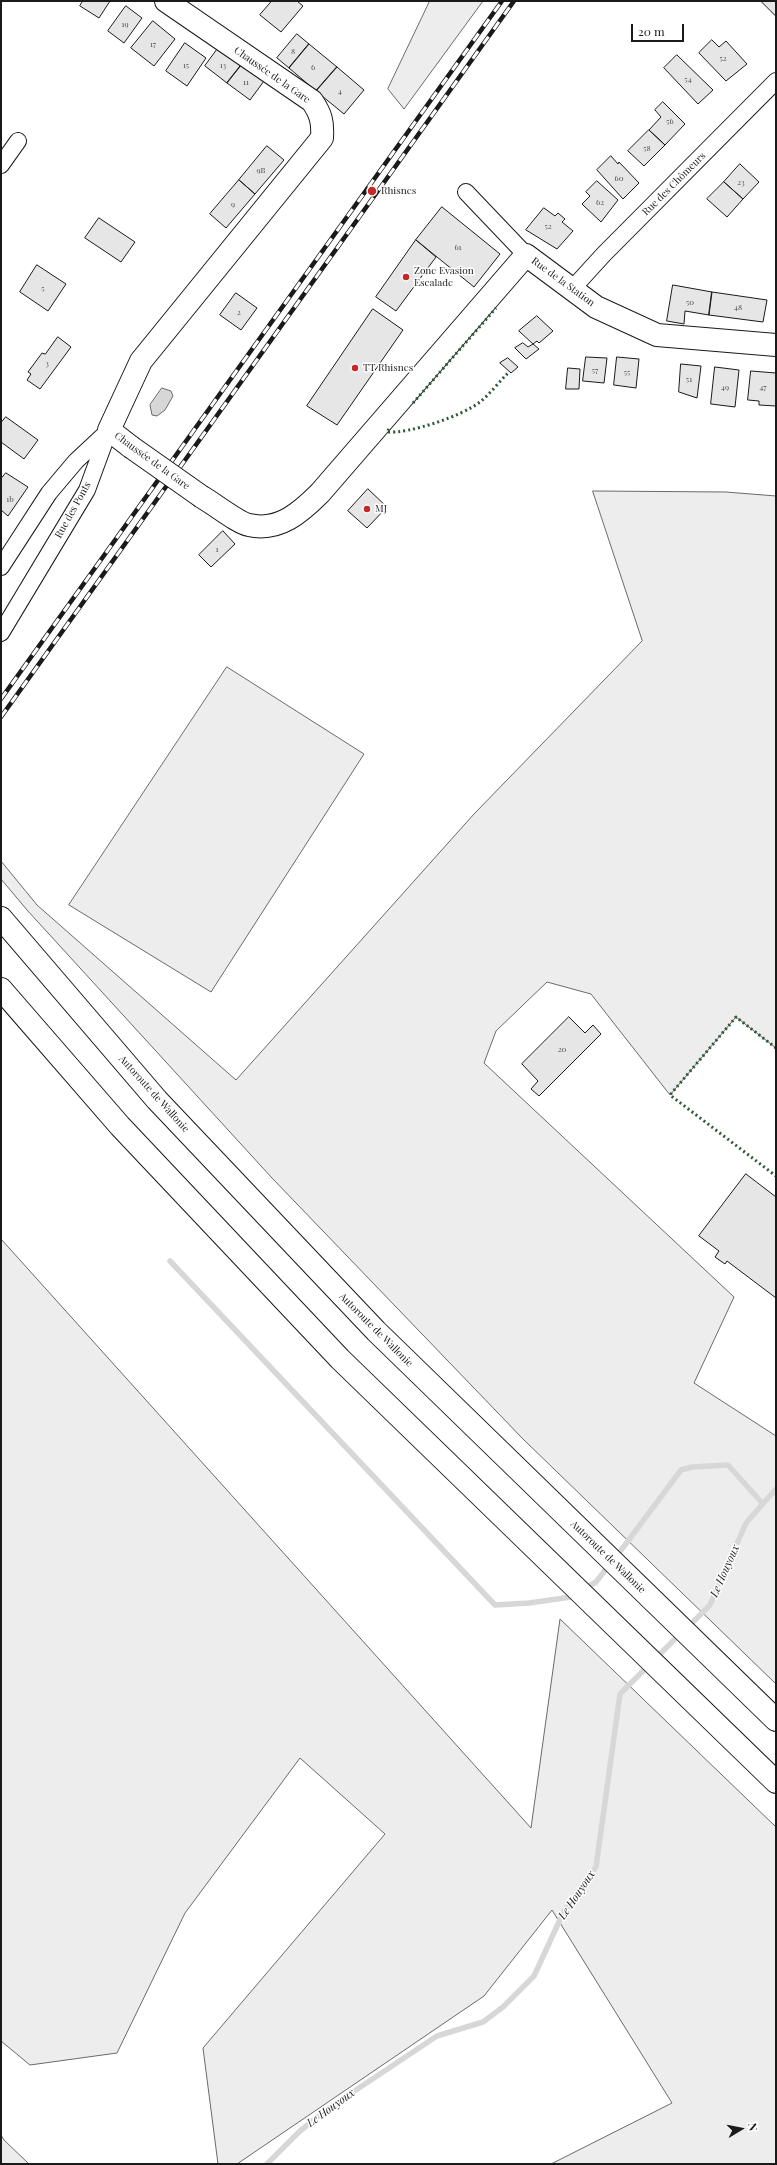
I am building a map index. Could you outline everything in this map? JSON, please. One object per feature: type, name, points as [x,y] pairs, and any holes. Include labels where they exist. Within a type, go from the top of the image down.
[{"type":"main road","name":"Chaussée de la Gare","points":[[166,1],[312,101],[321,115],[322,138],[141,361],[109,430],[131,447],[202,497],[248,525],[270,526],[289,520],[320,492],[526,255]]},
{"type":"main road","name":"Rue de la Station","points":[[526,255],[573,288],[596,307],[657,335],[776,345]]},
{"type":"main road","name":"Autoroute de Wallonie","points":[[1,918],[157,1100],[376,1331],[776,1720]]},
{"type":"main road","points":[[1,989],[120,1126],[340,1359],[776,1782]]},
{"type":"street","name":"Rue des Chômeurs","points":[[573,288],[604,254],[776,81]]},
{"type":"street","points":[[1,165],[18,141]]},
{"type":"street","name":"Rue de la Station","points":[[466,192],[526,255]]},
{"type":"street","points":[[1,567],[49,493],[76,461],[109,430]]},
{"type":"street","name":"Rue des Ponts","points":[[1,633],[87,490],[109,430]]},
{"type":"shaded area","points":[[430,1],[483,1],[404,109],[388,89]]},
{"type":"shaded area","points":[[162,388],[171,391],[173,396],[165,410],[157,416],[152,415],[150,405]]},
{"type":"shaded area","points":[[593,491],[726,492],[776,496],[776,1048],[736,1017],[670,1095],[591,994],[547,982],[496,1031],[484,1063],[734,1297],[694,1383],[776,1436],[776,1684],[523,1439],[272,1178],[27,910],[1,879],[1,861],[37,905],[236,1080],[474,814],[642,641]]},
{"type":"shaded area","points":[[227,667],[364,754],[211,992],[69,905]]},
{"type":"shaded area","points":[[1,1239],[531,1828],[560,1619],[776,1827],[776,2164],[551,2164],[672,2103],[552,1910],[484,1996],[237,2164],[218,2164],[203,2048],[385,1834],[300,1758],[185,1913],[117,2053],[30,2065],[1,2041]]},
{"type":"shaded area","points":[[1,2135],[4,2140],[29,2164],[1,2164]]},
{"type":"building","points":[[83,1],[110,1],[99,18],[80,6]]},
{"type":"building","points":[[272,1],[297,1],[303,6],[281,32],[260,15]]},
{"type":"building","points":[[761,1],[776,1],[776,16]]},
{"type":"building","points":[[126,6],[142,18],[124,43],[108,31]]},
{"type":"building","points":[[153,21],[175,39],[154,66],[131,48]]},
{"type":"building","points":[[297,34],[309,44],[289,68],[277,58]]},
{"type":"building","points":[[712,40],[719,47],[726,41],[747,64],[726,81],[699,53]]},
{"type":"building","points":[[185,43],[206,58],[187,86],[166,71]]},
{"type":"building","points":[[309,44],[337,67],[316,91],[289,68]]},
{"type":"building","points":[[219,47],[242,64],[227,83],[205,66]]},
{"type":"building","points":[[677,55],[713,90],[698,104],[664,68]]},
{"type":"building","points":[[242,64],[264,81],[250,100],[227,83]]},
{"type":"building","points":[[337,67],[364,90],[344,114],[316,91]]},
{"type":"building","points":[[663,102],[685,124],[665,145],[649,130],[661,117],[655,110]]},
{"type":"building","points":[[649,130],[665,145],[644,166],[628,151]]},
{"type":"building","points":[[267,146],[284,160],[255,194],[239,180]]},
{"type":"building","points":[[611,156],[618,164],[619,162],[639,183],[623,199],[597,170]]},
{"type":"building","points":[[740,164],[759,182],[743,199],[724,182]]},
{"type":"building","points":[[239,180],[255,194],[226,228],[210,214]]},
{"type":"building","points":[[597,181],[618,200],[601,222],[582,204],[590,196],[586,192]]},
{"type":"building","points":[[724,182],[743,199],[727,217],[707,199]]},
{"type":"building","points":[[442,207],[500,254],[474,287],[416,240]]},
{"type":"building","points":[[544,208],[555,216],[558,213],[565,219],[562,222],[573,231],[557,249],[526,230]]},
{"type":"building","points":[[99,218],[135,242],[121,262],[85,238]]},
{"type":"building","name":"Zone Evasion Escalade","points":[[416,240],[436,257],[396,311],[376,297]]},
{"type":"building","points":[[37,265],[66,284],[48,311],[20,292]]},
{"type":"building","points":[[673,285],[712,292],[709,315],[685,311],[684,324],[667,321]]},
{"type":"building","points":[[712,292],[767,300],[763,322],[709,315]]},
{"type":"building","points":[[236,293],[257,308],[241,330],[220,315]]},
{"type":"building","name":"TT Rhisnes","points":[[373,309],[403,330],[337,425],[307,406]]},
{"type":"building","points":[[537,316],[553,331],[539,343],[537,341],[533,344],[519,331]]},
{"type":"building","points":[[58,337],[71,347],[40,389],[27,380],[31,374],[28,372],[42,353],[45,354]]},
{"type":"building","points":[[523,343],[528,347],[533,344],[539,349],[526,359],[515,348]]},
{"type":"building","points":[[586,357],[607,358],[604,383],[583,381]]},
{"type":"building","points":[[617,357],[639,359],[636,388],[614,385]]},
{"type":"building","points":[[508,358],[518,367],[511,373],[500,363]]},
{"type":"building","points":[[681,364],[701,366],[697,398],[679,392]]},
{"type":"building","points":[[715,367],[739,370],[735,407],[711,404]]},
{"type":"building","points":[[568,368],[580,369],[579,389],[566,389]]},
{"type":"building","points":[[751,371],[776,373],[776,406],[759,405],[759,401],[748,400]]},
{"type":"building","points":[[6,417],[38,440],[24,459],[1,442],[1,423]]},
{"type":"building","points":[[6,473],[28,487],[8,516],[1,510],[1,479]]},
{"type":"building","name":"MJ","points":[[368,489],[387,507],[367,528],[348,511]]},
{"type":"building","points":[[223,531],[235,544],[211,567],[199,555]]},
{"type":"building","points":[[569,1017],[585,1033],[593,1025],[601,1034],[539,1096],[531,1089],[538,1081],[522,1064]]},
{"type":"building","points":[[746,1174],[776,1197],[776,1298],[727,1261],[725,1264],[715,1257],[719,1251],[699,1236]]},
{"type":"waterway","points":[[170,1261],[495,1605],[529,1603],[571,1597],[576,1594]]},
{"type":"waterway","points":[[616,1557],[681,1470],[692,1467],[728,1465],[763,1504]]},
{"type":"waterway","name":"Le Houyoux","points":[[687,1628],[710,1605],[746,1523],[776,1489]]},
{"type":"waterway","points":[[584,1589],[596,1582],[610,1564]]},
{"type":"waterway","name":"Le Houyoux","points":[[655,1659],[680,1634]]},
{"type":"waterway","name":"Le Houyoux","points":[[267,2164],[300,2131],[329,2108],[437,2036],[483,2022],[503,2007],[534,1976],[564,1911],[596,1867],[620,1694],[649,1665]]},
{"type":"railway","points":[[1,699],[502,1]]},
{"type":"railway","points":[[1,717],[514,1]]},
{"type":"hedge","points":[[413,403],[496,308]]},
{"type":"hedge","points":[[389,429],[387,432],[408,430],[435,423],[461,413],[480,402],[508,373]]},
{"type":"hedge","points":[[776,1048],[736,1017],[670,1095],[776,1176]]},
{"type":"place","name":"Rhisnes","points":[[372,191]]},
{"type":"place","name":"Zone Evasion Escalade","points":[[406,277]]},
{"type":"place","name":"TT Rhisnes","points":[[355,368]]},
{"type":"place","name":"MJ","points":[[367,509]]}]
